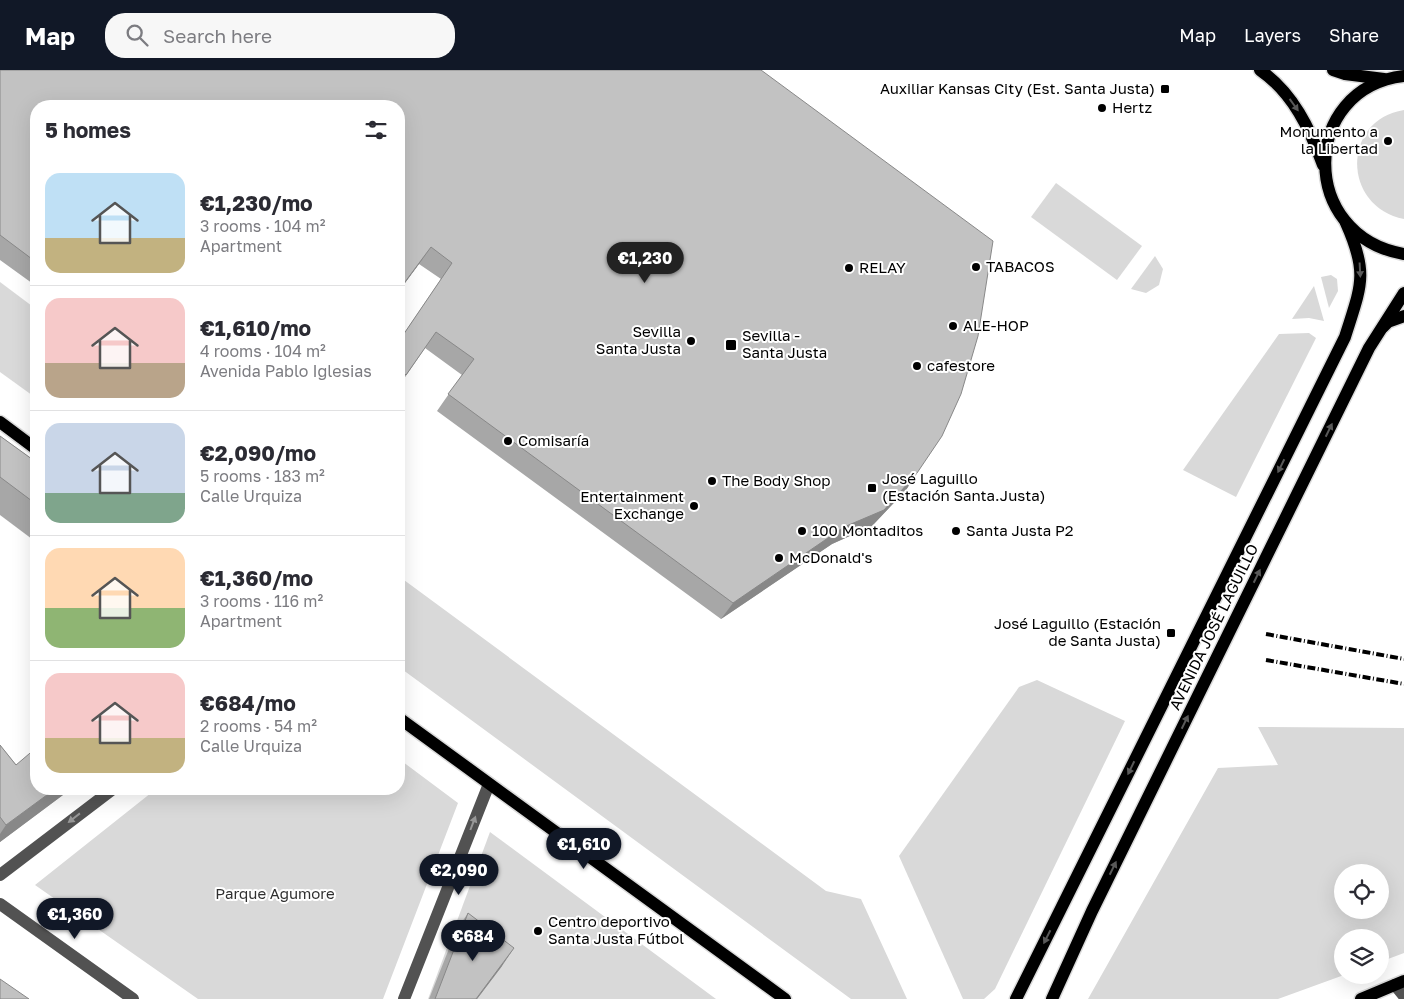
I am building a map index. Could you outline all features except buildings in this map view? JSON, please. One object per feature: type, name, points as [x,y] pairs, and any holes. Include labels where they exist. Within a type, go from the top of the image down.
[{"type":"main road","points":[[1260,70],[1290,99],[1312,135],[1324,168],[1332,201],[1346,223],[1369,243],[1404,254]]},
{"type":"main road","points":[[1333,70],[1345,74],[1389,79]]},
{"type":"main road","points":[[1324,168],[1327,145],[1336,121],[1345,107],[1358,94],[1389,79],[1404,76]]},
{"type":"main road","name":"AVENIDA JOSÉ LAGUILLO","points":[[1016,999],[1341,344],[1361,281],[1361,268],[1357,248],[1346,223]]},
{"type":"main road","name":"AVENIDA JOSÉ LAGUILLO","points":[[1052,999],[1092,911],[1365,356],[1404,293]]},
{"type":"main road","points":[[1381,329],[1388,322],[1404,316]]},
{"type":"main road","points":[[0,422],[30,444]]},
{"type":"main road","points":[[405,722],[785,999]]},
{"type":"main road","points":[[1361,999],[1399,983]]},
{"type":"street","points":[[1364,70],[1375,78]]},
{"type":"street","points":[[404,999],[489,784]]},
{"type":"street","points":[[0,875],[104,795]]},
{"type":"street","points":[[0,904],[133,999]]},
{"type":"street","points":[[1399,983],[1404,996]]},
{"type":"green space","points":[[1404,110],[1404,219],[1384,211],[1369,198],[1360,182],[1357,164],[1360,146],[1369,130],[1383,117]]},
{"type":"green space","points":[[1056,183],[1142,246],[1117,280],[1031,217]]},
{"type":"green space","points":[[1155,256],[1163,269],[1159,285],[1146,293],[1131,289]]},
{"type":"green space","points":[[1331,275],[1337,279],[1338,291],[1329,308],[1321,277]]},
{"type":"green space","points":[[0,282],[30,304],[30,394],[0,372]]},
{"type":"green space","points":[[1314,286],[1324,321],[1309,318],[1292,319]]},
{"type":"green space","points":[[1309,333],[1316,338],[1236,497],[1183,470],[1279,334]]},
{"type":"green space","points":[[405,581],[826,891],[861,899],[907,999],[851,999],[405,671]]},
{"type":"green space","points":[[1037,680],[1125,721],[995,989],[984,999],[963,999],[899,856],[1019,687]]},
{"type":"green space","points":[[1258,727],[1404,728],[1404,953],[1389,959],[1389,929],[1334,929],[1334,979],[1278,999],[1088,999],[1218,768],[1278,765]]},
{"type":"green space","name":"Parque Agumore","points":[[405,763],[458,803],[383,999],[198,999],[35,885],[148,795],[405,795]]},
{"type":"green space","name":"Centro deportivo Santa Justa Fútbol","points":[[490,832],[716,999],[428,999]]},
{"type":"railway","points":[[1266,634],[1404,659]]},
{"type":"railway","points":[[1266,660],[1404,684]]},
{"type":"place","name":"Auxiliar Kansas City (Est. Santa Justa)","points":[[1165,89]]},
{"type":"place","name":"Hertz","points":[[1102,108]]},
{"type":"place","name":"Monumento a la Libertad","points":[[1388,141]]},
{"type":"place","name":"TABACOS","points":[[976,267]]},
{"type":"place","name":"RELAY","points":[[849,268]]},
{"type":"place","name":"ALE-HOP","points":[[953,326]]},
{"type":"place","name":"Sevilla Santa Justa","points":[[691,341]]},
{"type":"place","name":"Sevilla - Santa Justa","points":[[731,345]]},
{"type":"place","name":"cafestore","points":[[917,366]]},
{"type":"place","name":"Comisaría","points":[[508,441]]},
{"type":"place","name":"The Body Shop","points":[[712,481]]},
{"type":"place","name":"José Laguillo (Estación Santa.Justa)","points":[[872,488]]},
{"type":"place","name":"Entertainment Exchange","points":[[694,506]]},
{"type":"place","name":"100 Montaditos","points":[[802,531]]},
{"type":"place","name":"Santa Justa P2","points":[[956,531]]},
{"type":"place","name":"McDonald's","points":[[779,558]]},
{"type":"place","name":"José Laguillo (Estación de Santa Justa)","points":[[1171,633]]},
{"type":"place","name":"Centro deportivo Santa Justa Fútbol","points":[[538,931]]}]
